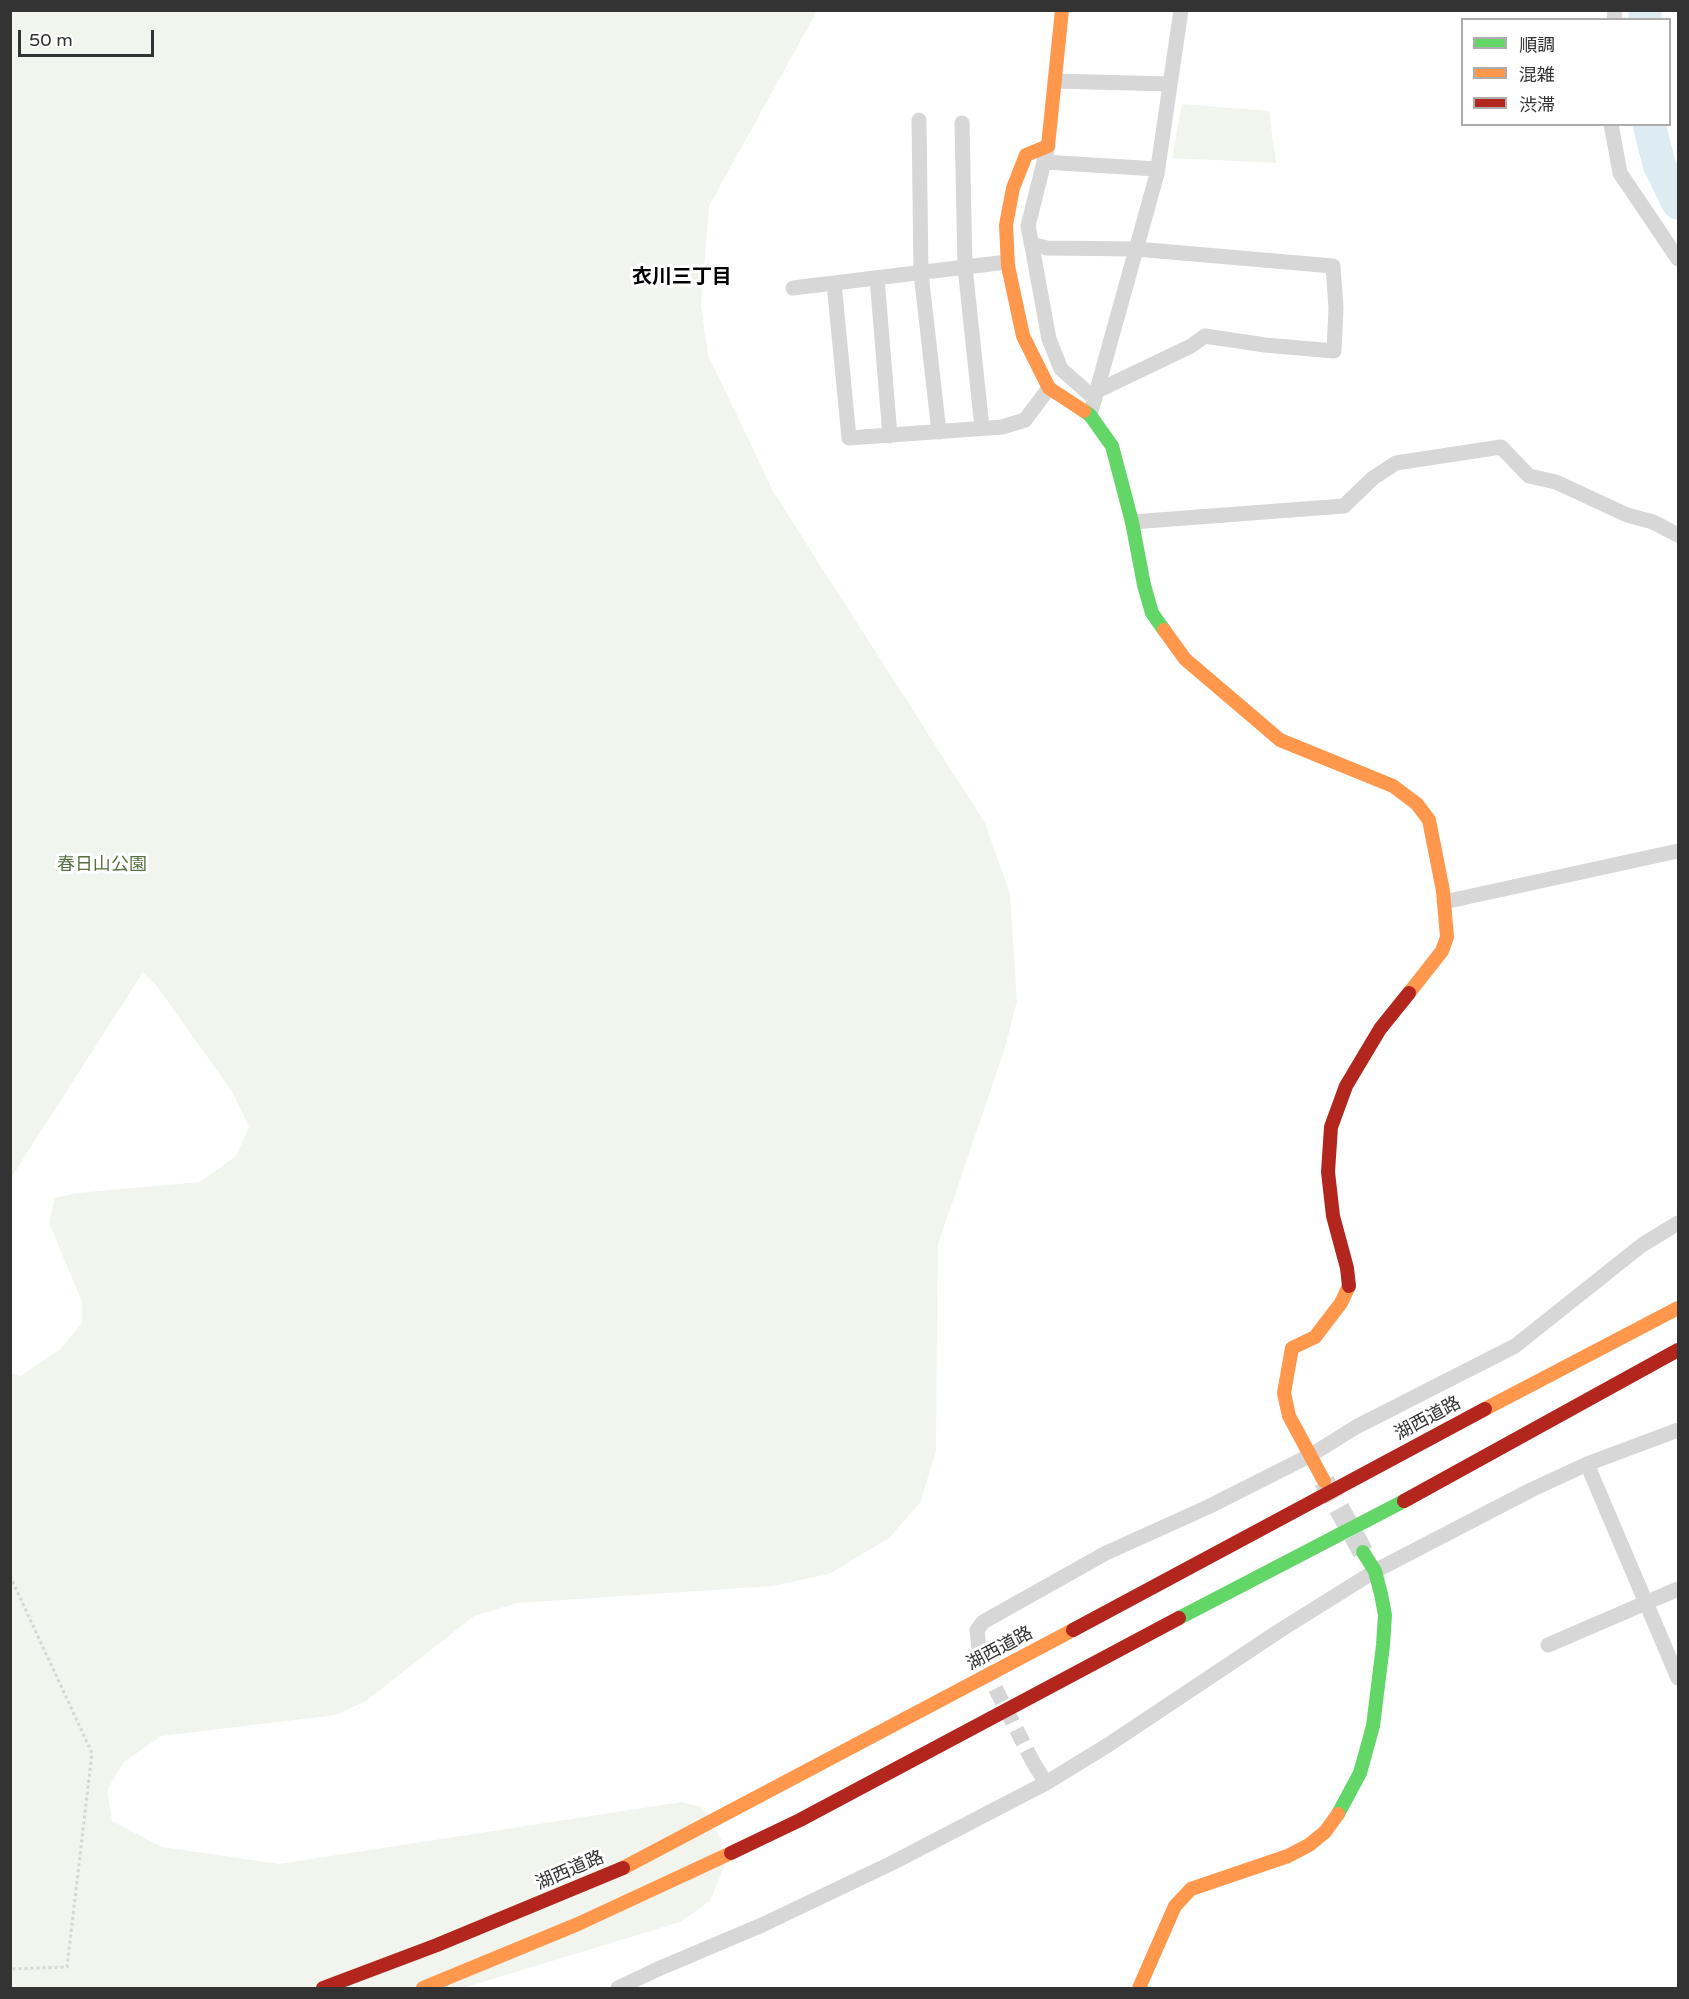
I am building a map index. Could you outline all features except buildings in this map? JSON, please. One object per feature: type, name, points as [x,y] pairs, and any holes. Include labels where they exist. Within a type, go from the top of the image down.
[{"type":"main road","points":[[1062,10],[1048,146],[1026,155],[1013,188],[1006,225],[1007,262],[1023,336],[1049,388],[1090,415],[1112,446],[1132,522],[1143,585],[1152,613],[1185,659],[1280,740],[1393,786],[1418,804],[1429,820],[1444,902],[1448,937],[1442,951],[1380,1029],[1346,1086],[1330,1127],[1328,1172],[1334,1216],[1347,1268],[1349,1287],[1341,1303],[1315,1336],[1292,1348],[1284,1393],[1289,1416],[1324,1481]]},
{"type":"main road","name":"湖西道路","points":[[323,1989],[571,1890],[621,1869],[679,1840],[1678,1308]]},
{"type":"main road","points":[[423,1989],[578,1924],[800,1820],[1093,1663],[1440,1482],[1678,1350]]},
{"type":"main road","points":[[1139,1989],[1175,1906],[1191,1889],[1288,1856],[1309,1845],[1325,1832],[1341,1810],[1360,1773],[1373,1726],[1378,1696],[1385,1615],[1375,1571],[1363,1552]]},
{"type":"street","points":[[1090,415],[1157,169],[1181,10]]},
{"type":"street","points":[[1055,81],[1170,84]]},
{"type":"street","points":[[919,120],[921,273],[939,432]]},
{"type":"street","points":[[962,123],[965,267],[982,428]]},
{"type":"street","points":[[1611,126],[1620,172],[1678,259]]},
{"type":"street","points":[[1048,146],[1028,226],[1049,339],[1061,369],[1096,395]]},
{"type":"street","points":[[1044,162],[1157,169]]},
{"type":"street","points":[[1031,244],[1047,248],[1136,249],[1333,266],[1336,308],[1334,351],[1265,345],[1205,336],[1191,346],[1096,395]]},
{"type":"street","points":[[793,288],[1007,262]]},
{"type":"street","points":[[877,278],[890,436]]},
{"type":"street","points":[[834,283],[849,438],[1002,427],[1024,420],[1049,388]]},
{"type":"street","points":[[1132,522],[1344,506],[1373,478],[1395,464],[1501,447],[1529,476],[1556,482],[1627,515],[1653,522],[1678,535]]},
{"type":"street","points":[[1444,902],[1678,850]]},
{"type":"street","points":[[980,1658],[977,1630],[983,1622],[1106,1553],[1208,1507],[1311,1455],[1356,1427],[1515,1346],[1642,1245],[1678,1223]]},
{"type":"street","points":[[618,1989],[892,1863],[1046,1783],[1375,1571],[1531,1490],[1587,1464],[1678,1430]]},
{"type":"street","points":[[1587,1464],[1678,1678]]},
{"type":"street","points":[[1548,1645],[1678,1589]]},
{"type":"street","points":[[1033,1762],[1046,1783]]},
{"type":"path","points":[[10,1576],[92,1754],[67,1967],[10,1969]]},
{"type":"green space","name":"春日山公園","points":[[11,11],[817,11],[709,206],[701,305],[708,355],[774,493],[985,823],[1010,894],[1017,1001],[1004,1051],[938,1244],[936,1451],[920,1503],[889,1538],[829,1574],[772,1586],[517,1603],[474,1616],[366,1701],[336,1715],[161,1736],[124,1762],[107,1790],[112,1821],[162,1847],[279,1864],[682,1802],[702,1807],[721,1839],[724,1867],[710,1901],[680,1922],[463,1988],[11,1988],[11,1373],[21,1376],[60,1349],[82,1323],[82,1302],[49,1223],[55,1198],[78,1193],[200,1182],[236,1156],[249,1127],[233,1093],[156,985],[143,972],[11,1178]]},
{"type":"green space","points":[[1182,104],[1269,111],[1276,163],[1172,158]]},
{"type":"waterway","points":[[1645,10],[1645,18]]},
{"type":"waterway","points":[[1650,126],[1659,164],[1678,203]]},
{"type":"tunnel","points":[[1324,1481],[1363,1552]]},
{"type":"tunnel","points":[[985,1668],[1033,1762]]},
{"type":"traffic: fast","points":[[1084,411],[1090,415],[1112,446],[1132,522],[1144,585],[1152,613],[1164,630]]},
{"type":"traffic: fast","points":[[1179,1618],[1404,1501]]},
{"type":"traffic: fast","points":[[1338,1814],[1360,1773],[1373,1726],[1383,1645],[1385,1615],[1381,1594],[1375,1571],[1363,1552]]},
{"type":"traffic: slow","points":[[1062,10],[1048,146],[1026,155],[1013,188],[1006,225],[1008,266],[1023,336],[1049,388],[1084,411]]},
{"type":"traffic: slow","points":[[1164,630],[1185,659],[1280,740],[1393,786],[1417,804],[1429,820],[1443,891],[1447,937],[1442,951],[1409,993]]},
{"type":"traffic: slow","points":[[1324,1481],[1289,1416],[1284,1393],[1292,1348],[1315,1337],[1341,1303],[1349,1286]]},
{"type":"traffic: slow","points":[[1485,1409],[1678,1308]]},
{"type":"traffic: slow","points":[[623,1868],[1073,1630]]},
{"type":"traffic: slow","points":[[1139,1988],[1175,1906],[1191,1889],[1288,1856],[1309,1845],[1325,1832],[1338,1814]]},
{"type":"traffic: slow","points":[[423,1988],[578,1924],[731,1853]]},
{"type":"traffic: jam","points":[[1349,1286],[1347,1268],[1333,1216],[1328,1172],[1331,1127],[1346,1086],[1380,1029],[1409,993]]},
{"type":"traffic: jam","points":[[1404,1501],[1678,1350]]},
{"type":"traffic: jam","points":[[1073,1630],[1485,1409]]},
{"type":"traffic: jam","points":[[731,1853],[800,1820],[1179,1618]]},
{"type":"traffic: jam","points":[[323,1988],[437,1945],[623,1868]]},
{"type":"district","name":"衣川三丁目","points":[[682,278]]}]
